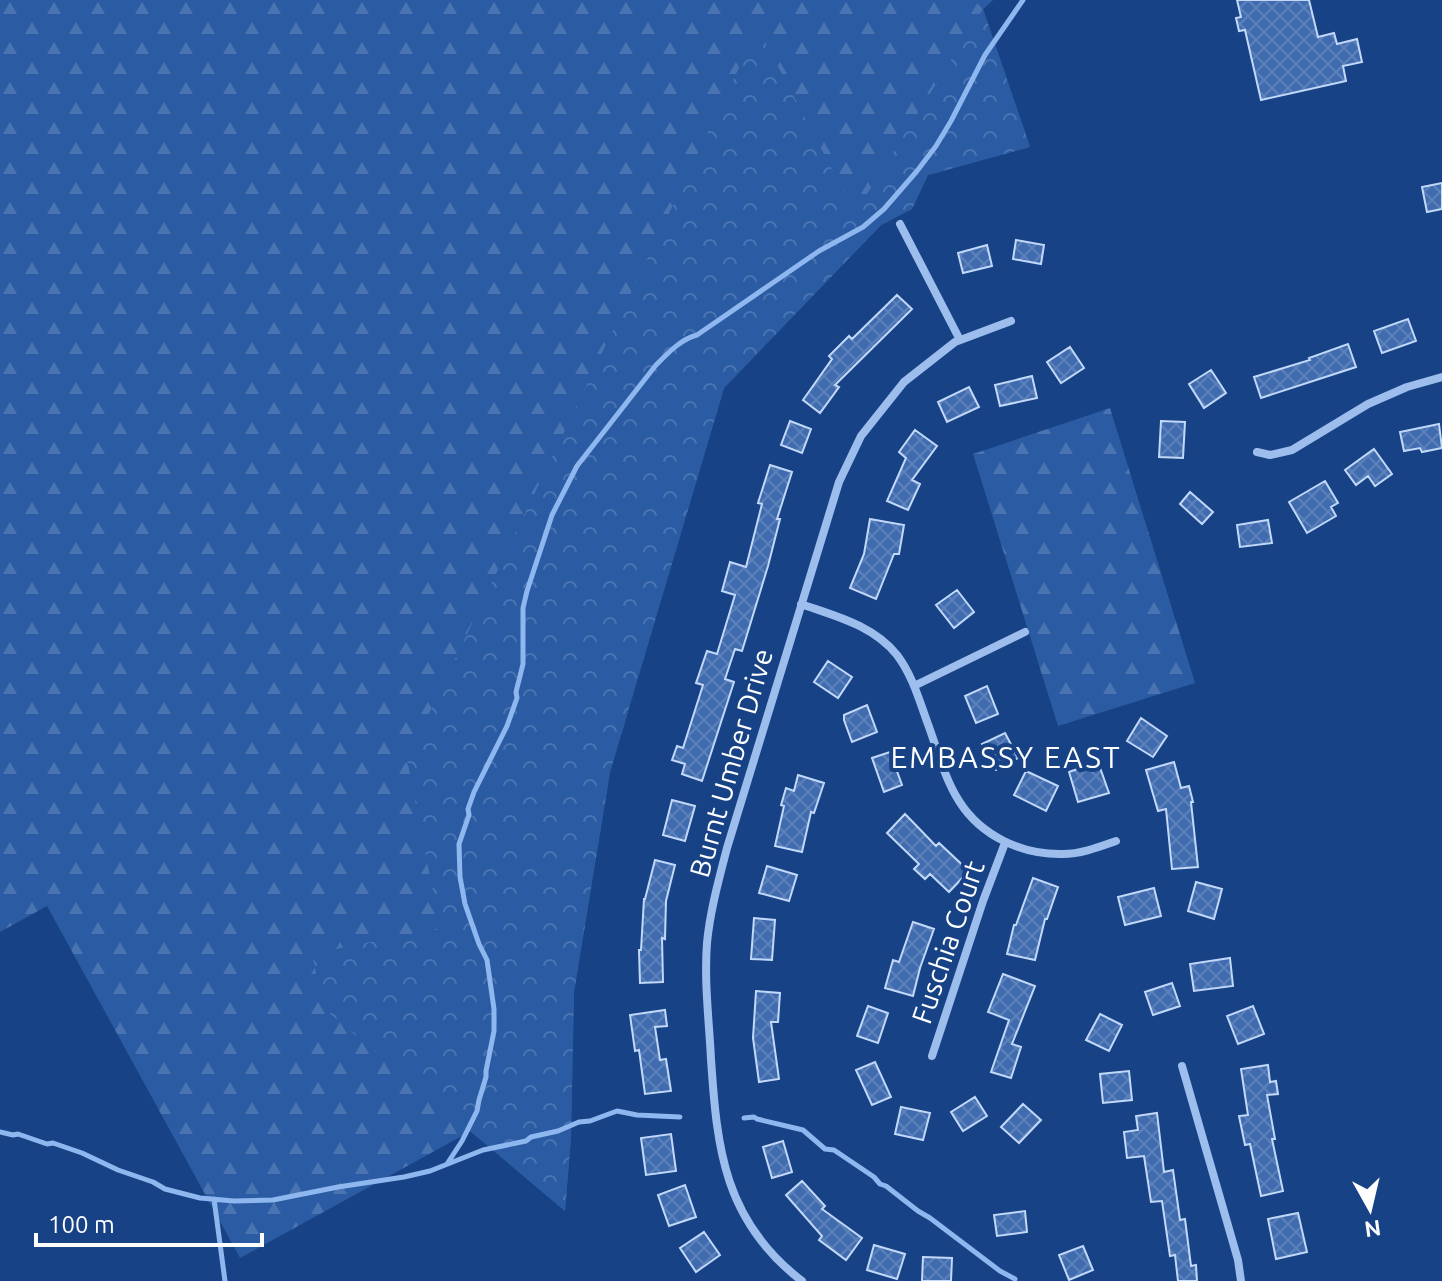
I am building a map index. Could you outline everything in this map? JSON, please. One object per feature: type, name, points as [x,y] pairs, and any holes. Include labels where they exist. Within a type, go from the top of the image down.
[{"type":"street","points":[[900,224],[960,340]]},
{"type":"street","name":"Burnt Umber Drive","points":[[802,1281],[771,1253],[750,1226],[726,1175],[715,1120],[706,977],[712,908],[727,848],[839,482],[861,436],[904,382],[960,340],[1011,321]]},
{"type":"street","points":[[1257,452],[1270,455],[1292,450],[1368,404],[1407,387],[1442,377]]},
{"type":"street","points":[[801,604],[870,631],[898,656],[914,686],[951,786],[960,804],[983,828],[1005,843],[1026,850],[1063,855],[1116,841]]},
{"type":"street","points":[[914,686],[1025,632]]},
{"type":"street","name":"Fuschia Court","points":[[932,1056],[1005,843]]},
{"type":"street","points":[[1182,1066],[1238,1260],[1241,1281]]},
{"type":"green space","points":[[0,0],[993,0],[983,9],[1030,147],[928,175],[912,209],[881,225],[724,388],[610,772],[574,992],[571,1137],[565,1211],[471,1131],[240,1258],[47,906],[0,932]]},
{"type":"green space","points":[[974,0],[993,0],[983,9]]},
{"type":"green space","points":[[983,9],[1030,147],[928,175],[912,209],[881,225],[724,388],[610,772],[574,992],[571,1137],[565,1211],[323,1008],[312,954],[440,928],[407,759],[758,28],[855,213]]},
{"type":"green space","points":[[1110,408],[1195,683],[1058,726],[973,454]]},
{"type":"building","points":[[1237,0],[1309,0],[1318,37],[1334,33],[1337,44],[1357,39],[1362,62],[1343,66],[1346,81],[1261,100],[1245,30],[1239,31],[1236,18],[1241,17]]},
{"type":"building","points":[[1442,183],[1442,209],[1427,212],[1422,187]]},
{"type":"building","points":[[1016,240],[1044,245],[1041,264],[1013,259]]},
{"type":"building","points":[[987,245],[992,266],[963,273],[958,253]]},
{"type":"building","points":[[897,295],[912,309],[835,385],[839,387],[820,413],[803,400],[832,359],[829,356],[849,336],[852,339]]},
{"type":"building","points":[[1408,319],[1416,341],[1382,353],[1374,331]]},
{"type":"building","points":[[1348,344],[1356,367],[1261,398],[1254,377],[1310,360]]},
{"type":"building","points":[[1070,347],[1084,368],[1061,383],[1047,362]]},
{"type":"building","points":[[1211,370],[1226,393],[1204,408],[1189,384]]},
{"type":"building","points":[[1032,376],[1037,398],[1000,406],[995,385]]},
{"type":"building","points":[[969,387],[979,407],[947,422],[938,402]]},
{"type":"building","points":[[790,421],[811,429],[802,453],[781,445]]},
{"type":"building","points":[[1161,421],[1185,422],[1183,458],[1159,457]]},
{"type":"building","points":[[1439,424],[1442,448],[1422,452],[1420,448],[1404,451],[1400,432]]},
{"type":"building","points":[[915,430],[937,446],[912,480],[920,484],[908,510],[887,501],[906,458],[899,452]]},
{"type":"building","points":[[1374,449],[1392,474],[1375,486],[1368,476],[1356,485],[1345,470]]},
{"type":"building","points":[[770,465],[792,472],[742,651],[735,649],[725,679],[734,682],[702,781],[682,774],[685,764],[672,760],[677,746],[683,748],[703,685],[696,683],[707,651],[717,654],[735,595],[722,591],[730,562],[746,567],[762,504],[758,503]]},
{"type":"building","points":[[1325,481],[1338,503],[1331,507],[1336,516],[1307,533],[1289,502]]},
{"type":"building","points":[[1190,492],[1213,512],[1202,524],[1180,504]]},
{"type":"building","points":[[870,519],[904,525],[899,554],[894,554],[876,599],[850,588],[864,554]]},
{"type":"building","points":[[1268,520],[1272,543],[1240,547],[1237,525]]},
{"type":"building","points":[[957,590],[974,612],[954,628],[936,605]]},
{"type":"building","points":[[828,661],[852,677],[838,698],[814,682]]},
{"type":"building","points":[[987,686],[998,714],[976,723],[965,696]]},
{"type":"building","points":[[867,705],[877,732],[852,742],[844,715]]},
{"type":"building","points":[[1141,718],[1167,736],[1153,757],[1127,741]]},
{"type":"building","points":[[1005,733],[1018,758],[996,770],[982,744]]},
{"type":"building","points":[[890,752],[902,785],[884,792],[872,758]]},
{"type":"building","points":[[1098,762],[1109,793],[1078,802],[1069,772]]},
{"type":"building","points":[[1174,762],[1181,788],[1189,786],[1193,802],[1198,867],[1172,869],[1166,809],[1158,811],[1146,770]]},
{"type":"building","points":[[1026,771],[1058,786],[1046,811],[1014,795]]},
{"type":"building","points":[[798,775],[824,783],[814,813],[811,812],[802,852],[775,846],[786,788],[794,791]]},
{"type":"building","points":[[672,800],[695,806],[685,841],[663,835]]},
{"type":"building","points":[[905,814],[936,846],[939,843],[969,871],[949,892],[930,874],[925,879],[914,869],[919,864],[887,833]]},
{"type":"building","points":[[655,860],[675,865],[666,901],[665,939],[662,938],[663,982],[640,983],[639,950],[644,899]]},
{"type":"building","points":[[767,866],[797,875],[789,901],[759,893]]},
{"type":"building","points":[[1033,878],[1058,887],[1045,919],[1035,960],[1007,954],[1014,925]]},
{"type":"building","points":[[1196,882],[1222,889],[1214,919],[1188,911]]},
{"type":"building","points":[[1154,888],[1161,916],[1125,925],[1118,897]]},
{"type":"building","points":[[754,918],[775,920],[772,960],[751,959]]},
{"type":"building","points":[[913,922],[934,929],[913,996],[885,988],[893,960],[899,962]]},
{"type":"building","points":[[1230,958],[1233,986],[1194,991],[1190,964]]},
{"type":"building","points":[[1003,974],[1035,986],[1012,1044],[1021,1047],[1011,1078],[991,1072],[1009,1020],[988,1012]]},
{"type":"building","points":[[1172,983],[1180,1006],[1153,1015],[1145,992]]},
{"type":"building","points":[[756,991],[780,993],[778,1022],[771,1022],[779,1079],[759,1082],[753,1038]]},
{"type":"building","points":[[868,1006],[888,1013],[878,1043],[857,1036]]},
{"type":"building","points":[[1253,1006],[1264,1034],[1238,1044],[1227,1016]]},
{"type":"building","points":[[665,1010],[667,1026],[655,1027],[660,1060],[666,1059],[671,1091],[645,1094],[630,1015]]},
{"type":"building","points":[[1100,1014],[1122,1025],[1109,1051],[1086,1040]]},
{"type":"building","points":[[875,1062],[891,1097],[872,1105],[856,1070]]},
{"type":"building","points":[[1268,1065],[1270,1082],[1276,1081],[1278,1094],[1267,1095],[1283,1191],[1261,1196],[1250,1144],[1245,1145],[1239,1116],[1248,1115],[1241,1069]]},
{"type":"building","points":[[1129,1071],[1132,1100],[1103,1103],[1100,1074]]},
{"type":"building","points":[[975,1097],[987,1116],[963,1131],[951,1112]]},
{"type":"building","points":[[1023,1104],[1041,1120],[1019,1143],[1001,1127]]},
{"type":"building","points":[[901,1107],[930,1113],[923,1140],[895,1134]]},
{"type":"building","points":[[1157,1113],[1164,1172],[1173,1170],[1180,1220],[1185,1219],[1191,1266],[1196,1265],[1197,1281],[1178,1281],[1175,1255],[1170,1256],[1162,1201],[1151,1202],[1144,1156],[1127,1158],[1124,1132],[1138,1130],[1136,1116]]},
{"type":"building","points":[[671,1134],[676,1171],[646,1175],[641,1138]]},
{"type":"building","points":[[783,1141],[792,1172],[772,1178],[763,1147]]},
{"type":"building","points":[[802,1181],[825,1206],[822,1209],[862,1238],[846,1260],[819,1240],[822,1236],[786,1195]]},
{"type":"building","points":[[685,1185],[696,1217],[669,1226],[658,1195]]},
{"type":"building","points":[[1025,1211],[1027,1232],[997,1236],[994,1215]]},
{"type":"building","points":[[1298,1213],[1307,1252],[1276,1259],[1268,1219]]},
{"type":"building","points":[[704,1232],[720,1255],[696,1272],[680,1248]]},
{"type":"building","points":[[874,1245],[905,1254],[897,1279],[867,1270]]},
{"type":"building","points":[[1083,1246],[1093,1270],[1069,1280],[1059,1255]]},
{"type":"building","points":[[923,1257],[952,1258],[951,1281],[922,1281]]},
{"type":"waterway","points":[[447,1164],[477,1111],[494,1031],[487,960],[465,904],[459,844],[474,792],[507,726],[517,698],[523,664],[523,608],[552,515],[577,466],[670,351],[819,251],[863,227],[884,209],[936,146],[985,55],[1023,0]]},
{"type":"waterway","points":[[0,1132],[18,1134],[82,1153],[165,1189],[200,1198],[234,1201],[273,1200],[430,1171],[483,1150],[526,1141],[617,1111],[680,1117]]},
{"type":"waterway","points":[[744,1118],[754,1117],[803,1130],[825,1149],[834,1150],[874,1177],[1015,1279]]},
{"type":"waterway","points":[[214,1199],[225,1281]]},
{"type":"district","name":"EMBASSY EAST","points":[[1006,758]]}]
